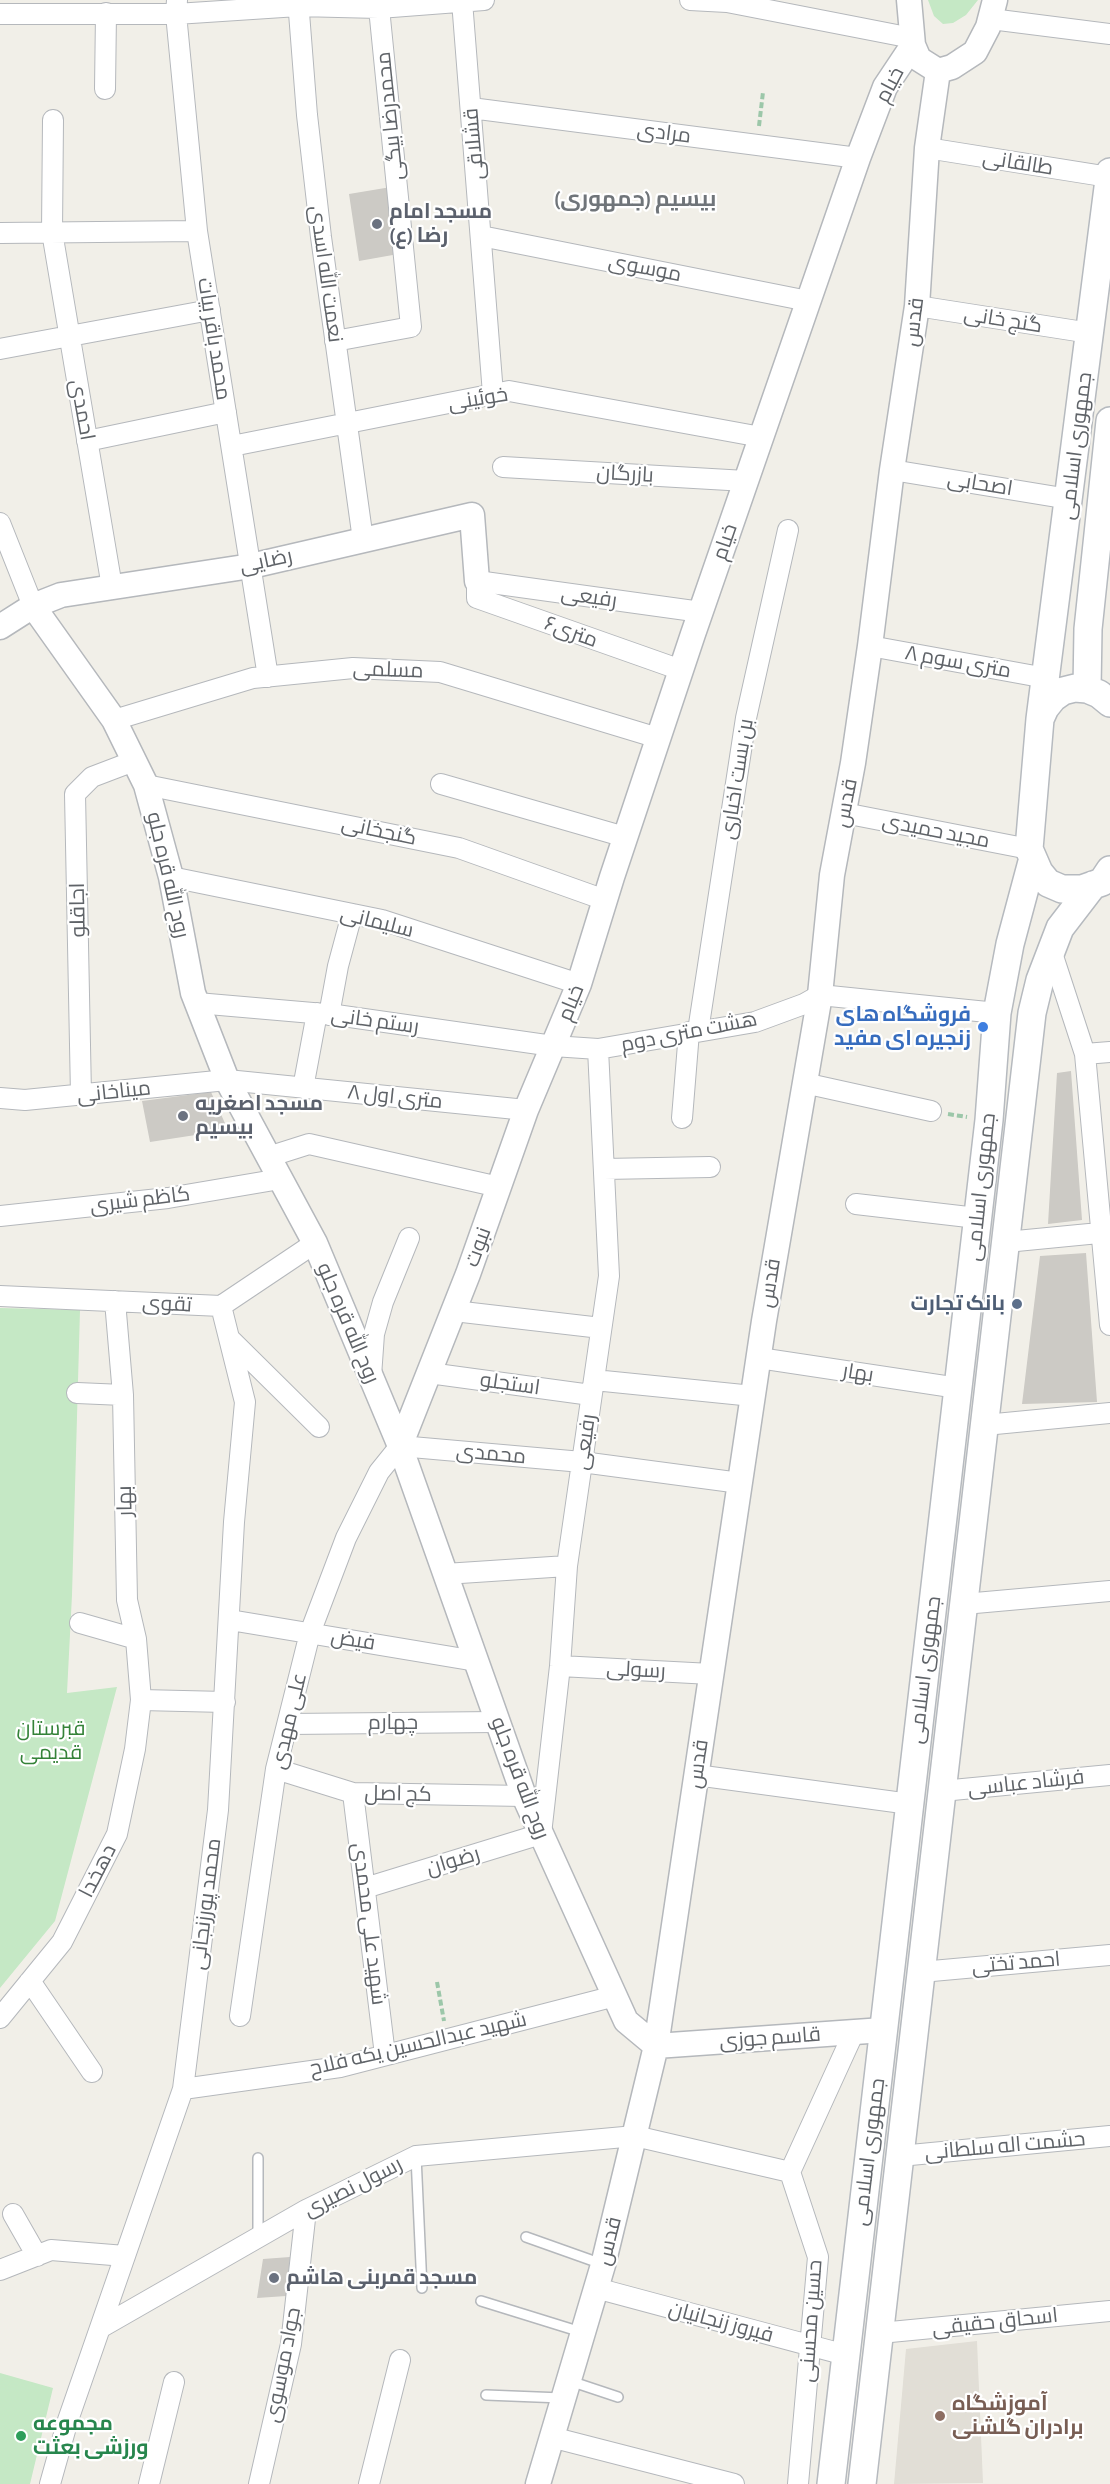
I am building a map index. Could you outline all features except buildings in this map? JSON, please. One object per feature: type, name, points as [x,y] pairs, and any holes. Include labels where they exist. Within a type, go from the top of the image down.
[{"type":"main road","name":"جمهوری اسلامی","points":[[831,2484],[989,1120],[998,1013],[1010,944],[1031,854],[1040,719],[1110,172]]},
{"type":"main road","name":"جمهوری اسلامی","points":[[1087,689],[1088,629],[1104,512],[1110,421]]},
{"type":"main road","points":[[1040,719],[1045,708],[1058,695],[1075,688],[1087,689],[1099,694],[1110,703]]},
{"type":"main road","points":[[1031,854],[1039,872],[1048,883],[1062,889],[1082,889],[1104,879]]},
{"type":"main road","name":"جمهوری اسلامی","points":[[862,2484],[1032,1012],[1060,928],[1104,879]]},
{"type":"street","points":[[0,14],[106,13],[177,7],[298,3],[379,8],[484,0]]},
{"type":"street","points":[[690,0],[727,2],[912,41]]},
{"type":"street","points":[[909,0],[912,41],[920,59],[938,71],[952,67],[975,52],[982,42],[993,9],[1110,34]]},
{"type":"street","name":"قشلاقی","points":[[462,1],[494,394]]},
{"type":"street","name":"نعمت الله اسدی","points":[[298,3],[308,126],[363,540]]},
{"type":"street","name":"محمد باقر بیات","points":[[177,7],[197,231],[268,677]]},
{"type":"street","name":"محمدرضا بیگی","points":[[335,341],[411,327],[379,8]]},
{"type":"street","points":[[105,89],[106,13]]},
{"type":"street","name":"خیام","points":[[553,1046],[579,984],[604,900],[658,738],[858,158],[885,87],[912,41]]},
{"type":"street","name":"قدس","points":[[538,2484],[603,2265],[657,2046],[753,1396],[820,995],[832,874],[844,813],[870,646],[892,470],[917,306],[927,148],[938,71]]},
{"type":"street","name":"مرادی","points":[[471,108],[858,158]]},
{"type":"street","name":"احمدی","points":[[53,120],[52,232],[112,588]]},
{"type":"street","name":"طالقانی","points":[[927,148],[1109,177]]},
{"type":"street","points":[[0,233],[197,231]]},
{"type":"street","name":"موسوی","points":[[481,236],[808,301]]},
{"type":"street","name":"گنج خانی","points":[[917,306],[1090,333]]},
{"type":"street","points":[[0,349],[210,310]]},
{"type":"street","name":"خوئینی","points":[[231,446],[509,391],[761,437]]},
{"type":"street","points":[[87,441],[226,412]]},
{"type":"street","name":"بازرگان","points":[[503,467],[746,481]]},
{"type":"street","name":"اصحابی","points":[[892,470],[1069,499]]},
{"type":"street","name":"رضایی","points":[[0,627],[33,606],[61,595],[250,566],[472,515],[477,581]]},
{"type":"street","points":[[0,523],[8,565],[33,606]]},
{"type":"street","name":"بن بست اخباری","points":[[682,1118],[746,718],[788,530]]},
{"type":"street","name":"رفیعی","points":[[477,581],[701,612]]},
{"type":"street","name":"۶متری","points":[[477,581],[477,598],[681,670]]},
{"type":"street","name":"روح الله قره جلو","points":[[33,606],[114,720],[147,785],[171,878],[193,993],[227,1080],[315,1243],[371,1376],[400,1446],[524,1796],[626,2021],[657,2046]]},
{"type":"street","name":"۸ متری سوم","points":[[870,646],[1046,678]]},
{"type":"street","name":"مسلمی","points":[[114,720],[253,678],[353,668],[440,672],[658,738]]},
{"type":"street","name":"اجاقلو","points":[[81,1095],[75,794],[92,777],[134,761]]},
{"type":"street","points":[[441,784],[625,837]]},
{"type":"street","name":"گنجخانی","points":[[147,785],[459,848],[604,900]]},
{"type":"street","name":"مجید حمیدی","points":[[844,813],[1031,854]]},
{"type":"street","name":"سلیمانی","points":[[171,878],[382,920],[579,984]]},
{"type":"street","points":[[303,1088],[352,914]]},
{"type":"street","points":[[1051,950],[1085,1054],[1106,1233],[1110,1325]]},
{"type":"street","points":[[820,995],[998,1013]]},
{"type":"street","name":"هشت متری دوم","points":[[553,1046],[598,1049],[755,1022],[804,1004],[820,995]]},
{"type":"street","name":"رستم خانی","points":[[197,1003],[323,1014],[553,1046]]},
{"type":"street","name":"نبوت","points":[[400,1446],[454,1311],[526,1110],[553,1046]]},
{"type":"street","name":"رفیعی","points":[[541,1834],[560,1666],[567,1566],[609,1276],[598,1049]]},
{"type":"street","points":[[1085,1054],[1110,1052]]},
{"type":"street","name":"میناخانی","points":[[0,1098],[25,1100],[227,1080]]},
{"type":"street","name":"۸ متری اول","points":[[227,1080],[526,1110]]},
{"type":"street","points":[[804,1083],[931,1111]]},
{"type":"street","points":[[268,1157],[309,1144],[499,1187]]},
{"type":"street","points":[[604,1169],[710,1167]]},
{"type":"street","name":"کاظم شیری","points":[[0,1216],[168,1198],[280,1179]]},
{"type":"street","points":[[856,1204],[977,1218]]},
{"type":"street","points":[[1006,1242],[1106,1233]]},
{"type":"street","points":[[371,1376],[374,1334],[383,1302],[409,1238]]},
{"type":"street","name":"تقوی","points":[[0,1296],[221,1306],[315,1243]]},
{"type":"street","name":"بهار","points":[[115,1301],[123,1395],[126,1600],[136,1639],[141,1700]]},
{"type":"street","name":"محمد پورزنجانی","points":[[50,2484],[68,2420],[183,2089],[218,1810],[234,1522],[245,1402],[221,1306]]},
{"type":"street","points":[[454,1311],[601,1328]]},
{"type":"street","points":[[229,1338],[319,1427]]},
{"type":"street","name":"بهار","points":[[759,1358],[957,1388]]},
{"type":"street","name":"استجلو","points":[[429,1373],[593,1388],[753,1396]]},
{"type":"street","points":[[77,1393],[123,1395]]},
{"type":"street","points":[[985,1425],[1110,1413]]},
{"type":"street","name":"محمدی","points":[[400,1446],[582,1462],[740,1483]]},
{"type":"street","name":"علی مهدی","points":[[240,2016],[276,1769],[310,1633],[346,1538],[380,1472],[400,1446]]},
{"type":"street","points":[[445,1574],[567,1566]]},
{"type":"street","points":[[964,1604],[1110,1591]]},
{"type":"street","name":"فیض","points":[[230,1620],[476,1661]]},
{"type":"street","points":[[80,1623],[136,1639]]},
{"type":"street","name":"رسولی","points":[[560,1666],[711,1674]]},
{"type":"street","points":[[141,1700],[225,1702]]},
{"type":"street","name":"دهخدا","points":[[0,2018],[62,1942],[117,1834],[135,1749],[141,1700]]},
{"type":"street","name":"چهارم","points":[[288,1724],[498,1722]]},
{"type":"street","name":"کج اصل","points":[[276,1769],[352,1793],[524,1796]]},
{"type":"street","points":[[696,1775],[910,1804]]},
{"type":"street","name":"فرشاد عباسی","points":[[942,1791],[1110,1775]]},
{"type":"street","name":"شهید علی محمدی","points":[[352,1793],[385,2055]]},
{"type":"street","name":"رضوان","points":[[364,1888],[541,1834]]},
{"type":"street","name":"احمد تختی","points":[[921,1972],[1110,1954]]},
{"type":"street","points":[[30,1981],[92,2072]]},
{"type":"street","name":"شهید عبدالحسین یکه فلاح","points":[[183,2089],[340,2067],[615,1996]]},
{"type":"street","name":"قاسم جوزی","points":[[657,2046],[883,2030]]},
{"type":"street","points":[[790,2172],[854,2032]]},
{"type":"street","name":"رسول نصیری","points":[[100,2328],[306,2210],[416,2156],[635,2136],[790,2172]]},
{"type":"street","name":"حشمت اله سلطانی","points":[[900,2156],[1110,2136]]},
{"type":"street","name":"حسین محسنی","points":[[790,2172],[818,2257],[798,2484]]},
{"type":"street","name":"جواد موسوی","points":[[259,2484],[291,2344],[306,2210]]},
{"type":"street","points":[[13,2214],[38,2256]]},
{"type":"street","points":[[0,2270],[51,2250],[125,2256]]},
{"type":"street","name":"فیروز زنجانیان","points":[[596,2288],[846,2355]]},
{"type":"street","name":"اسحاق حقیقی","points":[[880,2333],[1110,2310]]},
{"type":"street","points":[[369,2484],[400,2360]]},
{"type":"street","points":[[149,2484],[174,2382]]},
{"type":"street","points":[[551,2437],[708,2481],[734,2484]]},
{"type":"lane","points":[[416,2156],[422,2288]]},
{"type":"lane","points":[[258,2157],[258,2237]]},
{"type":"lane","points":[[526,2237],[603,2265]]},
{"type":"lane","points":[[481,2301],[583,2333]]},
{"type":"lane","points":[[486,2395],[565,2389],[618,2397]]},
{"type":"path","points":[[757,145],[763,92]]},
{"type":"path","points":[[931,1111],[989,1120]]},
{"type":"path","points":[[437,1983],[447,2039]]},
{"type":"shaded area","name":"آموزشگاه برادران گلشنی","points":[[977,2341],[983,2483],[894,2484],[906,2349]]},
{"type":"green space","points":[[928,0],[978,0],[966,15],[953,23],[943,24],[934,16]]},
{"type":"green space","name":"قبرستان قدیمى","points":[[0,1308],[80,1310],[67,1693],[117,1687],[55,1921],[0,1988]]},
{"type":"green space","name":"مجموعه ورزشی بعثت","points":[[0,2373],[53,2388],[30,2484],[0,2484]]},
{"type":"place","name":"مسجد امام رضا (ع)","points":[[377,224]]},
{"type":"place","name":"فروشگاه های زنجیره ای مفید","points":[[983,1027]]},
{"type":"place","name":"مسجد اصغریه بیسیم","points":[[183,1116]]},
{"type":"place","name":"بانک تجارت","points":[[1017,1304]]},
{"type":"place","name":"مسجد قمربنی هاشم","points":[[274,2278]]},
{"type":"place","name":"آموزشگاه برادران گلشنی","points":[[940,2416]]},
{"type":"place","name":"مجموعه ورزشی بعثت","points":[[21,2436]]},
{"type":"district","name":"(بیسیم (جمهوری","points":[[635,199]]}]
